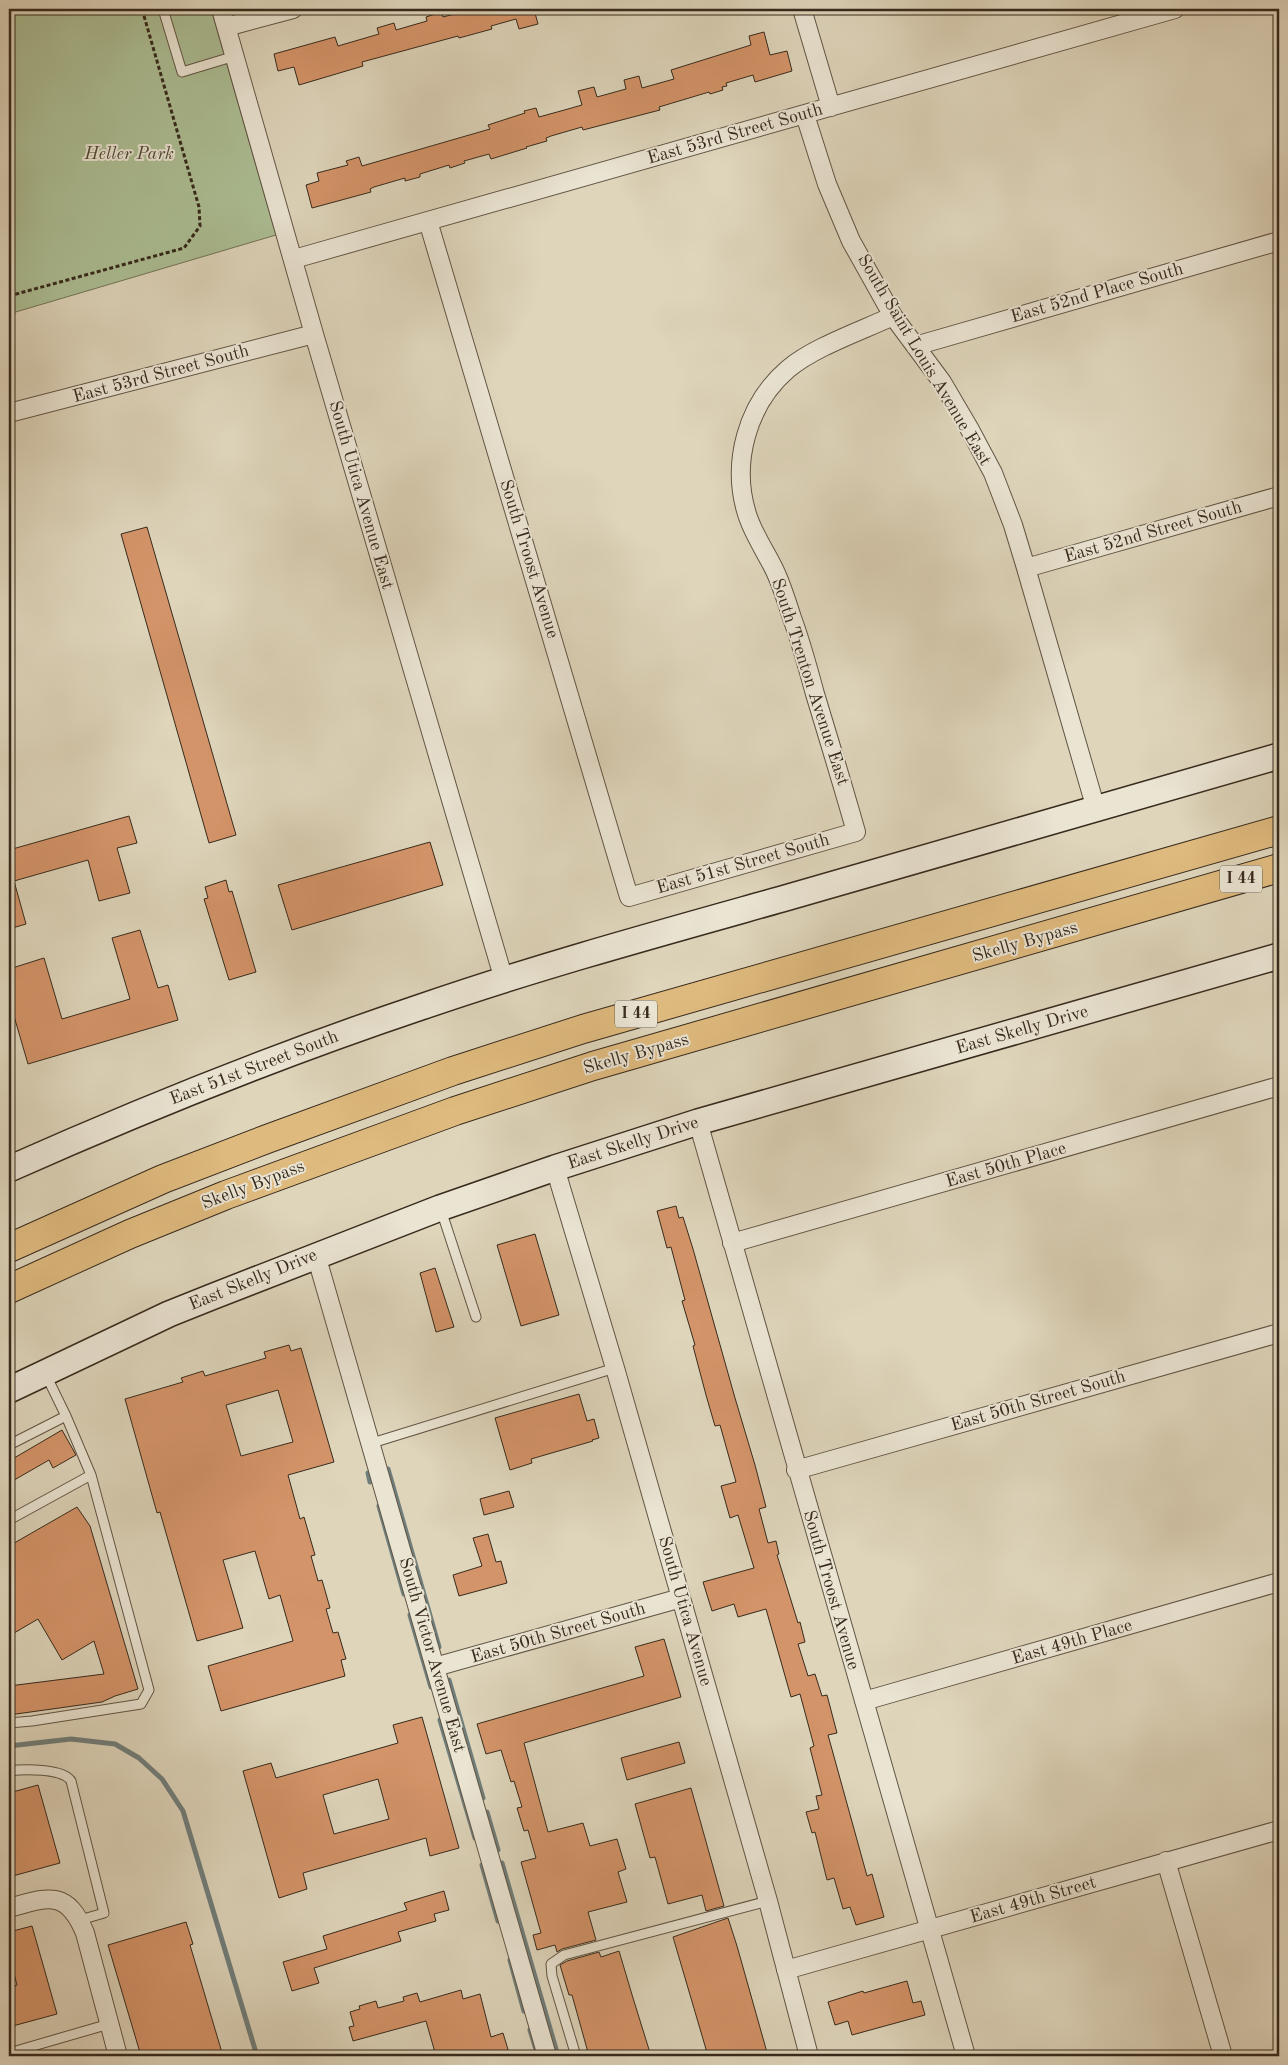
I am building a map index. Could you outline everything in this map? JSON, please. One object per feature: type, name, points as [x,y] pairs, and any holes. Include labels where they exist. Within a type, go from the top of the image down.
[{"type":"highway","name":"I 44","points":[[9,1248],[163,1179],[453,1071],[583,1030],[1279,830]]},
{"type":"highway","name":"Skelly Bypass","points":[[9,1289],[130,1234],[226,1195],[455,1111],[593,1066],[1279,868]]},
{"type":"main road","points":[[504,980],[1279,756]]},
{"type":"main road","name":"East Skelly Drive","points":[[9,1390],[168,1314],[440,1208],[555,1168],[698,1122],[1279,956]]},
{"type":"main road","name":"East 51st Street South","points":[[9,1169],[130,1117],[281,1057],[415,1009],[504,980]]},
{"type":"street","name":"South Utica Avenue East","points":[[222,9],[314,334],[504,980]]},
{"type":"street","points":[[226,27],[292,9]]},
{"type":"street","points":[[802,9],[831,107]]},
{"type":"street","name":"East 53rd Street South","points":[[294,259],[1175,9]]},
{"type":"street","name":"South Saint Louis Avenue East","points":[[805,115],[827,184],[851,241],[893,316],[951,397],[993,473],[1013,526],[1026,568],[1096,809]]},
{"type":"street","name":"South Troost Avenue","points":[[428,221],[630,897]]},
{"type":"street","name":"East 52nd Place South","points":[[915,346],[1279,240]]},
{"type":"street","name":"South Trenton Avenue East","points":[[856,832],[795,624],[776,572],[757,538],[747,514],[740,471],[747,430],[757,407],[770,388],[789,369],[820,350],[893,316]]},
{"type":"street","name":"East 53rd Street South","points":[[9,414],[314,334]]},
{"type":"street","name":"East 52nd Street South","points":[[1026,568],[1279,496]]},
{"type":"street","name":"East 51st Street South","points":[[630,897],[856,832]]},
{"type":"street","name":"East 50th Place","points":[[732,1243],[1279,1086]]},
{"type":"street","name":"South Troost Avenue","points":[[698,1122],[796,1470],[966,2056]]},
{"type":"street","name":"South Utica Avenue","points":[[555,1168],[615,1368],[768,1901],[809,2056]]},
{"type":"street","name":"South Victor Avenue East","points":[[316,1255],[372,1443],[547,2056]]},
{"type":"street","name":"East 50th Street South","points":[[796,1470],[1279,1333]]},
{"type":"street","name":"East 49th Place","points":[[864,1701],[1279,1582]]},
{"type":"street","name":"East 50th Street South","points":[[435,1667],[681,1598]]},
{"type":"street","name":"East 49th Street","points":[[786,1970],[1279,1830]]},
{"type":"street","points":[[1166,1862],[1223,2056]]},
{"type":"street","points":[[9,1908],[38,1900],[55,1899],[69,1905],[80,1920],[85,1933],[118,2056]]},
{"type":"lane","points":[[163,9],[182,72],[235,56]]},
{"type":"lane","points":[[440,1208],[476,1317]]},
{"type":"lane","points":[[372,1443],[615,1368]]},
{"type":"lane","points":[[9,1723],[141,1704],[149,1690],[91,1476],[45,1372]]},
{"type":"lane","points":[[9,1445],[66,1416]]},
{"type":"lane","points":[[9,1520],[91,1476]]},
{"type":"lane","points":[[9,1771],[21,1769],[63,1774],[71,1781],[104,1913],[80,1920]]},
{"type":"lane","points":[[576,2056],[552,1976],[551,1964],[554,1961],[564,1955],[768,1901]]},
{"type":"lane","points":[[9,2052],[109,2024]]},
{"type":"path","points":[[9,296],[184,248],[200,226],[198,206],[142,9]]},
{"type":"green space","name":"Heller Park","points":[[9,9],[211,9],[276,235],[9,314]]},
{"type":"building","points":[[473,9],[537,9],[537,13],[535,13],[538,24],[519,29],[516,19],[491,26],[492,29],[459,38],[458,36],[362,62],[363,66],[299,85],[294,67],[278,71],[274,54],[335,37],[338,46],[379,34],[377,28],[394,23],[396,30],[427,21],[426,17],[441,12],[443,17]]},
{"type":"building","points":[[764,32],[770,55],[787,51],[792,71],[755,82],[753,75],[726,83],[727,86],[722,87],[723,90],[710,94],[709,92],[659,107],[660,110],[583,130],[582,127],[551,136],[546,138],[547,141],[491,159],[489,154],[464,161],[465,163],[450,168],[449,165],[420,174],[420,177],[405,181],[405,178],[374,187],[370,189],[371,192],[312,208],[306,185],[319,181],[317,173],[348,165],[346,161],[359,157],[362,166],[490,129],[488,125],[525,113],[524,111],[536,108],[539,117],[582,105],[578,91],[594,87],[597,97],[626,89],[624,80],[639,76],[642,88],[674,79],[671,70],[751,45],[749,36]]},
{"type":"building","points":[[147,527],[236,835],[209,843],[121,534]]},
{"type":"building","points":[[129,816],[137,843],[117,848],[130,893],[99,901],[88,860],[14,881],[26,924],[9,929],[9,850]]},
{"type":"building","points":[[430,842],[443,885],[292,930],[278,885]]},
{"type":"building","points":[[226,880],[229,892],[232,891],[256,972],[229,980],[204,899],[208,898],[205,887]]},
{"type":"building","points":[[140,930],[158,988],[168,985],[178,1020],[28,1064],[9,999],[9,969],[44,958],[62,1019],[130,999],[112,938]]},
{"type":"building","points":[[676,1206],[679,1218],[683,1217],[693,1249],[755,1465],[766,1507],[759,1509],[768,1543],[776,1541],[779,1554],[777,1555],[798,1623],[800,1622],[805,1642],[798,1644],[808,1676],[815,1674],[822,1696],[827,1695],[837,1733],[828,1735],[867,1876],[872,1874],[884,1917],[856,1925],[850,1907],[843,1909],[834,1878],[827,1880],[815,1832],[812,1833],[806,1812],[819,1809],[816,1796],[822,1795],[810,1748],[814,1746],[800,1694],[791,1697],[766,1609],[738,1617],[734,1604],[712,1611],[703,1582],[754,1568],[738,1515],[730,1518],[721,1486],[736,1482],[720,1425],[715,1426],[693,1346],[695,1345],[682,1301],[685,1300],[671,1247],[667,1248],[657,1211]]},
{"type":"building","points":[[535,1234],[559,1315],[521,1326],[497,1245]]},
{"type":"building","points":[[435,1268],[454,1327],[436,1332],[420,1273]]},
{"type":"building","points":[[289,1345],[291,1351],[301,1348],[334,1462],[288,1475],[300,1519],[304,1517],[315,1555],[311,1556],[318,1581],[322,1580],[330,1608],[326,1609],[333,1633],[338,1632],[346,1659],[341,1660],[345,1676],[221,1711],[208,1666],[293,1641],[280,1595],[269,1599],[255,1551],[223,1560],[243,1628],[197,1641],[160,1512],[157,1513],[125,1399],[183,1382],[181,1378],[203,1371],[205,1376],[266,1358],[264,1352]],"holes":[[[278,1390],[293,1442],[241,1456],[226,1405]]]},
{"type":"building","points":[[579,1394],[587,1421],[594,1419],[599,1438],[531,1459],[532,1463],[510,1470],[495,1418]]},
{"type":"building","points":[[62,1430],[76,1455],[53,1468],[49,1460],[9,1483],[9,1461]]},
{"type":"building","points":[[509,1491],[514,1507],[484,1515],[480,1499]]},
{"type":"building","points":[[77,1507],[90,1526],[138,1689],[102,1702],[9,1715],[9,1686],[104,1674],[94,1641],[62,1660],[38,1619],[9,1636],[9,1546]]},
{"type":"building","points":[[488,1534],[496,1562],[501,1561],[507,1583],[459,1596],[453,1575],[482,1566],[473,1538]]},
{"type":"building","points":[[664,1639],[681,1697],[524,1743],[548,1832],[583,1823],[590,1846],[617,1839],[626,1869],[618,1872],[627,1902],[588,1912],[596,1940],[557,1952],[555,1945],[537,1950],[533,1935],[541,1933],[521,1862],[536,1858],[528,1830],[524,1831],[517,1808],[522,1807],[514,1781],[511,1782],[501,1750],[486,1754],[477,1724],[644,1676],[635,1647]]},
{"type":"building","points":[[422,1717],[459,1848],[430,1856],[426,1838],[303,1873],[307,1889],[279,1898],[243,1771],[271,1763],[276,1778],[398,1743],[393,1725]],"holes":[[[378,1779],[389,1819],[334,1834],[323,1795]]]},
{"type":"building","points":[[679,1742],[685,1763],[627,1780],[621,1758]]},
{"type":"building","points":[[38,1785],[60,1863],[9,1877],[9,1793]]},
{"type":"building","points":[[691,1788],[724,1906],[706,1911],[702,1895],[668,1904],[655,1857],[650,1858],[635,1804]]},
{"type":"building","points":[[444,1891],[449,1910],[434,1914],[436,1921],[398,1932],[401,1941],[314,1968],[319,1983],[292,1991],[283,1962],[327,1949],[323,1936],[407,1910],[404,1903]]},
{"type":"building","points":[[728,1918],[768,2056],[708,2056],[673,1937]]},
{"type":"building","points":[[186,1922],[193,1944],[190,1945],[223,2056],[141,2056],[108,1945]]},
{"type":"building","points":[[32,1926],[57,2014],[9,2027],[9,1988],[17,1985],[9,1955],[9,1932]]},
{"type":"building","points":[[619,1951],[651,2056],[589,2056],[572,1995],[569,1995],[560,1965],[567,1961],[599,1952],[601,1957]]},
{"type":"building","points":[[907,1981],[913,2003],[921,2001],[925,2015],[852,2035],[848,2021],[835,2025],[828,2002],[863,1991],[864,1993]]},
{"type":"building","points":[[461,1990],[463,1999],[480,1994],[491,2037],[503,2033],[510,2056],[436,2056],[426,2021],[353,2041],[349,2027],[354,2026],[350,2012],[360,2009],[359,2006],[376,2001],[378,2008],[404,2001],[403,1997],[417,1993],[420,2002]]},
{"type":"waterway","points":[[388,1469],[439,1647]]},
{"type":"waterway","points":[[368,1473],[370,1482]]},
{"type":"waterway","points":[[379,1506],[404,1594]]},
{"type":"waterway","points":[[410,1615],[431,1687]]},
{"type":"waterway","points":[[449,1680],[483,1798]]},
{"type":"waterway","points":[[440,1720],[475,1838]]},
{"type":"waterway","points":[[9,1746],[71,1739],[115,1744],[139,1758],[162,1779],[183,1811],[257,2056]]},
{"type":"waterway","points":[[487,1812],[498,1850]]},
{"type":"waterway","points":[[502,1863],[558,2056]]},
{"type":"waterway","points":[[482,1865],[498,1921]]},
{"type":"waterway","points":[[510,1960],[524,2011]]},
{"type":"waterway","points":[[530,2030],[538,2056]]}]
